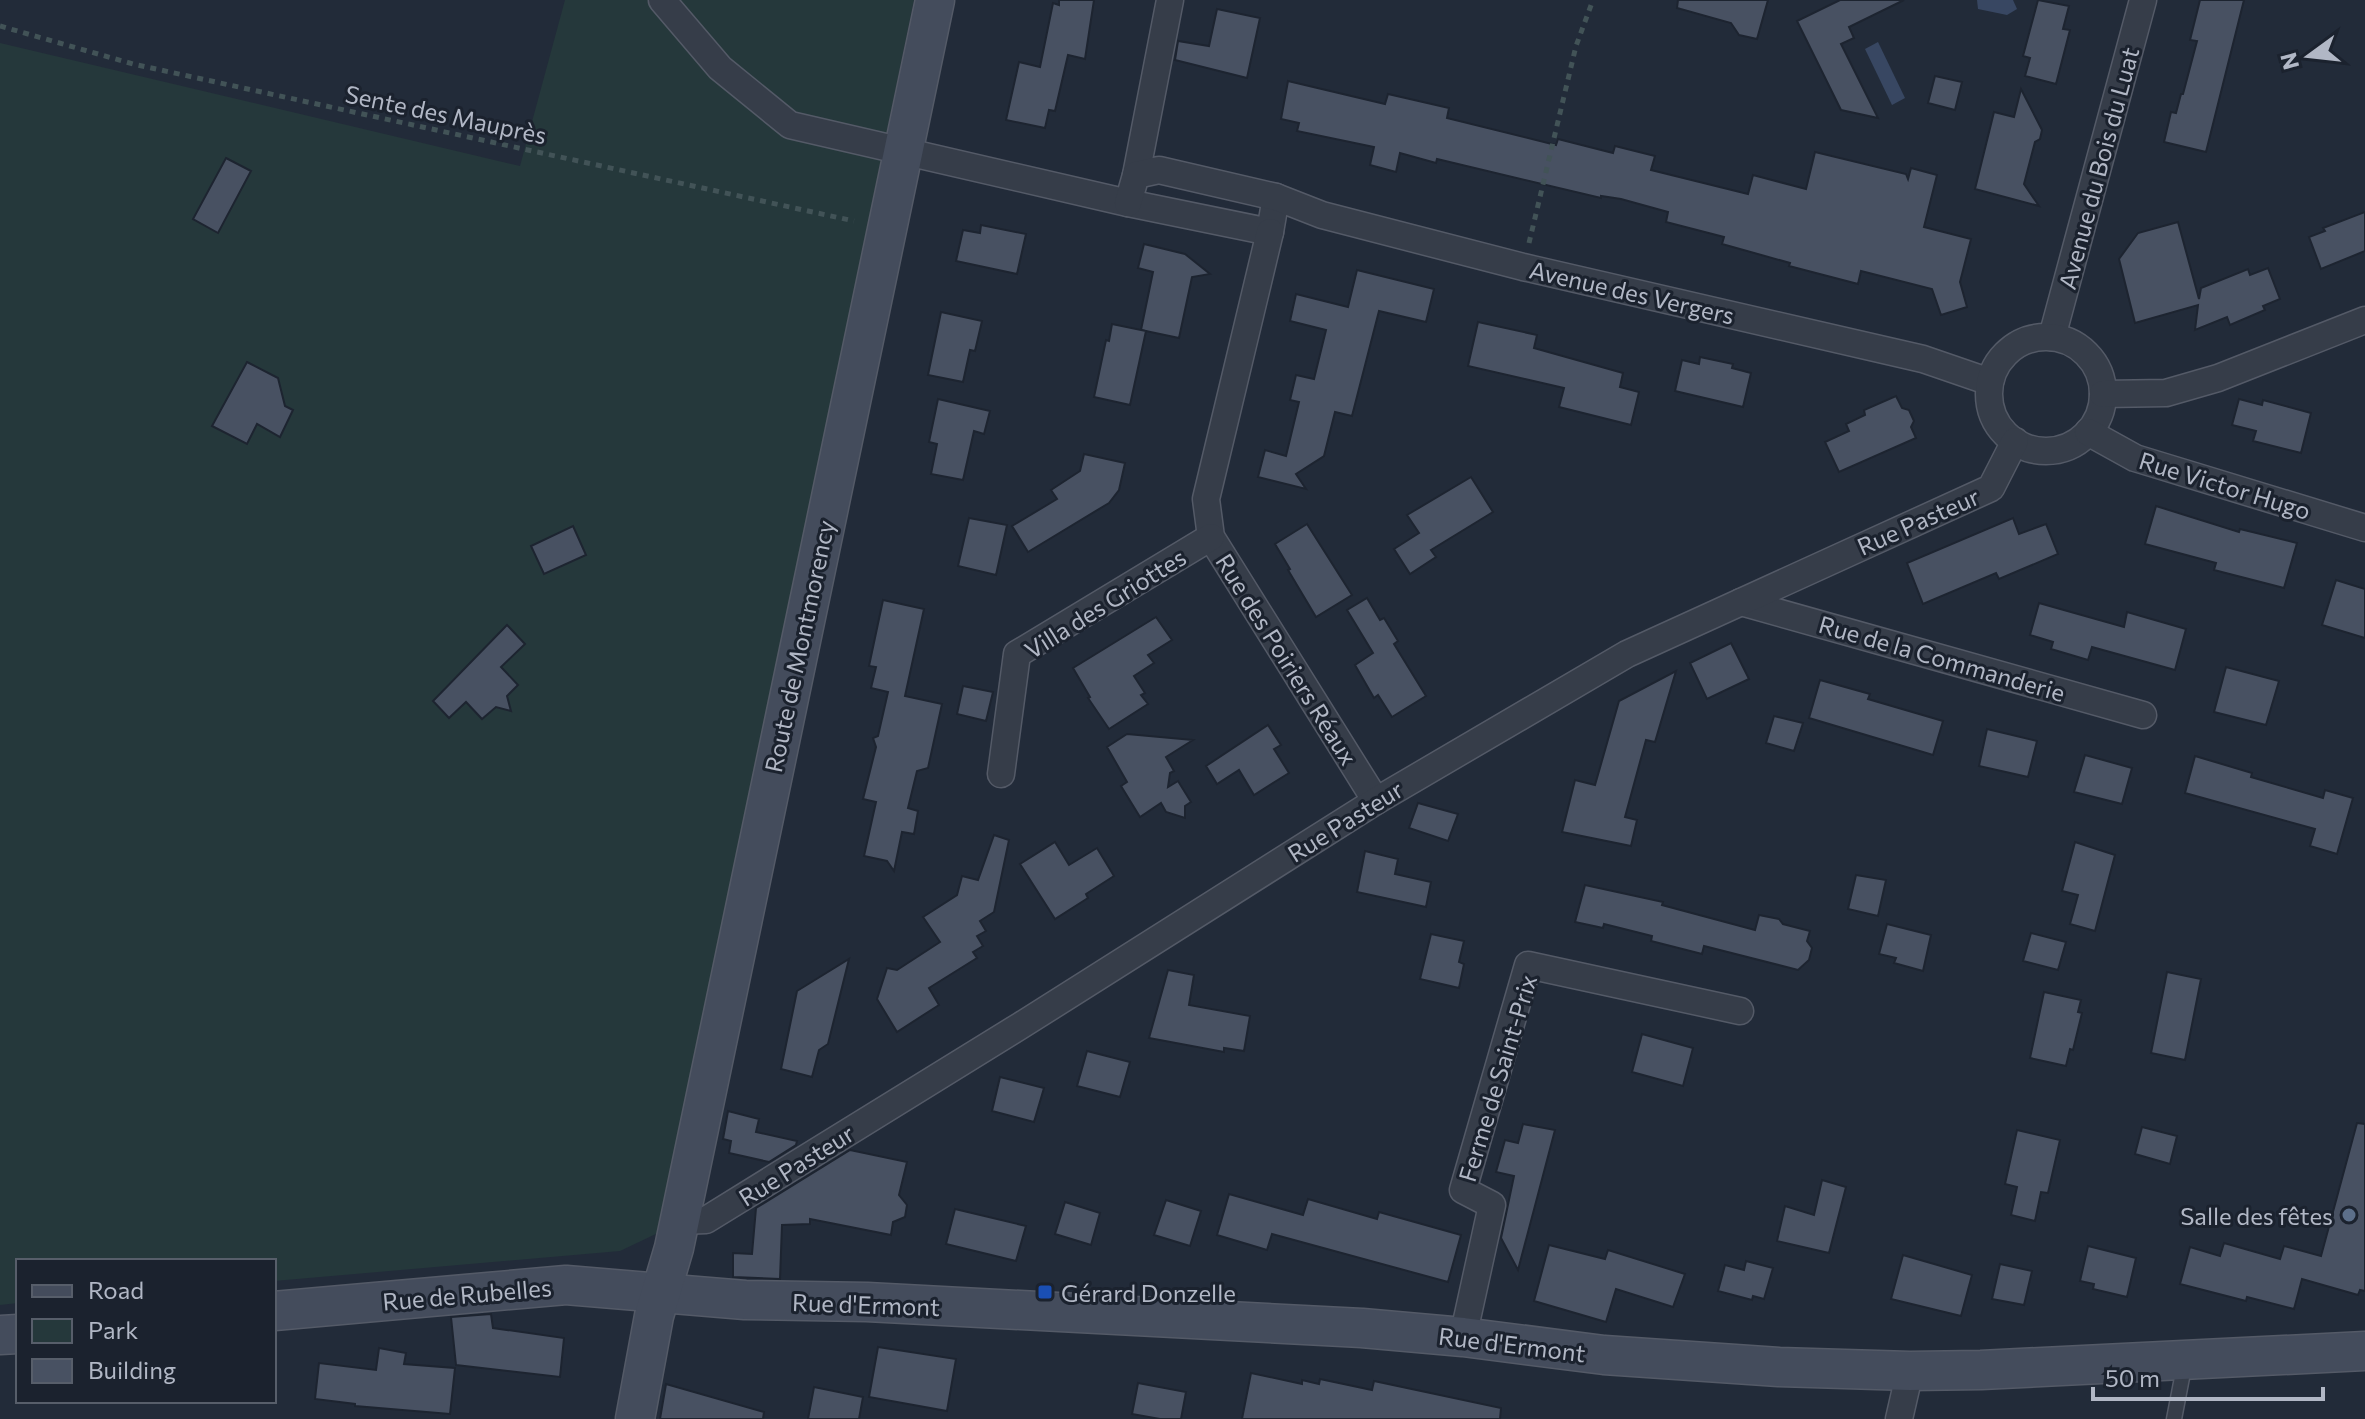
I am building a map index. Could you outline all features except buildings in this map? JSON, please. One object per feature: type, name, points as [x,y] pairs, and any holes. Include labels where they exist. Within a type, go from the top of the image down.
[{"type":"street","points":[[662,0],[720,68],[790,125],[1128,203],[1270,232],[1276,197]]},
{"type":"street","name":"Route de Montmorency","points":[[635,1419],[935,0]]},
{"type":"street","points":[[1128,203],[1170,0]]},
{"type":"street","name":"Avenue du Bois du Luat","points":[[2052,337],[2143,0]]},
{"type":"street","name":"Avenue des Vergers","points":[[1136,175],[1159,170],[1276,197],[1322,215],[1523,267],[1923,359],[1990,382]]},
{"type":"street","name":"Rue des Poiriers Réaux","points":[[1270,232],[1206,499],[1211,537],[1376,801]]},
{"type":"street","points":[[2103,394],[2166,393],[2218,378],[2365,320]]},
{"type":"street","points":[[2052,337],[2076,345],[2094,362],[2101,377],[2103,394],[2097,421],[2088,432],[2076,443],[2045,451],[2029,448],[2002,430],[1993,415],[1989,399],[1990,382],[1996,366],[2019,343],[2052,337]]},
{"type":"street","name":"Rue Victor Hugo","points":[[2088,432],[2135,458],[2365,528]]},
{"type":"street","name":"Rue Pasteur","points":[[679,1221],[706,1220],[1376,801],[1627,654],[1991,488],[2015,441]]},
{"type":"street","name":"Villa des Griottes","points":[[1001,774],[1017,654],[1211,537]]},
{"type":"street","name":"Rue de la Commanderie","points":[[1741,602],[2143,715]]},
{"type":"street","name":"Ferme de Saint-Prix","points":[[1463,1337],[1492,1205],[1463,1190],[1528,965],[1740,1011]]},
{"type":"street","name":"Rue de Rubelles","points":[[276,1311],[566,1285],[660,1292]]},
{"type":"street","name":"Rue d'Ermont","points":[[660,1292],[745,1300],[867,1302],[1362,1328],[1604,1355],[1707,1363],[1910,1371],[2365,1351]]},
{"type":"street","points":[[1899,1419],[1910,1371]]},
{"type":"lane","points":[[2174,1419],[2185,1361]]},
{"type":"path","points":[[1523,267],[1576,46],[1593,0]]},
{"type":"path","name":"Sente des Mauprès","points":[[0,26],[133,64],[886,228]]},
{"type":"green space","points":[[565,0],[914,0],[660,1232],[620,1251],[276,1281],[276,1259],[16,1259],[16,1303],[0,1305],[0,43],[520,166]]},
{"type":"water","points":[[1977,0],[2013,0],[2017,9],[2007,15],[1978,9]]},
{"type":"water","points":[[1878,42],[1905,98],[1892,105],[1865,49]]},
{"type":"place","name":"Salle des fêtes","points":[[2349,1215]]},
{"type":"place","name":"Gérard Donzelle","points":[[1045,1292]]}]
